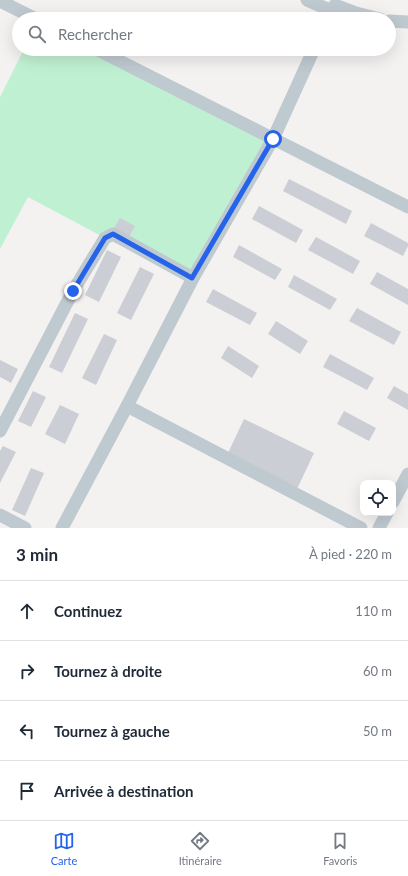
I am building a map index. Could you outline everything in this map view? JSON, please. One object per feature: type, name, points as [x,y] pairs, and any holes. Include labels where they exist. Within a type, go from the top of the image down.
[{"type":"street","points":[[307,0],[333,9],[350,12]]},
{"type":"street","points":[[0,1],[22,12]]},
{"type":"street","points":[[396,21],[408,22]]},
{"type":"street","points":[[110,56],[408,207]]},
{"type":"street","points":[[62,528],[127,406],[192,278],[273,139],[311,56]]},
{"type":"street","points":[[0,431],[73,291],[105,238],[113,234],[192,278]]},
{"type":"street","points":[[127,406],[361,528]]},
{"type":"street","points":[[396,496],[408,474]]},
{"type":"street","points":[[0,515],[25,528]]},
{"type":"street","points":[[379,528],[385,516]]},
{"type":"green space","points":[[20,56],[110,56],[273,139],[193,278],[105,238],[28,197],[0,249],[0,97]]},
{"type":"building","points":[[289,179],[352,211],[346,224],[283,191]]},
{"type":"building","points":[[259,206],[303,230],[296,243],[252,219]]},
{"type":"building","points":[[120,218],[135,226],[129,237],[114,228]]},
{"type":"building","points":[[371,223],[408,243],[403,256],[364,236]]},
{"type":"building","points":[[316,237],[360,261],[353,274],[308,250]]},
{"type":"building","points":[[239,245],[282,269],[275,280],[233,257]]},
{"type":"building","points":[[107,250],[121,257],[99,302],[85,295]]},
{"type":"building","points":[[140,267],[154,274],[131,320],[117,313]]},
{"type":"building","points":[[377,272],[408,289],[408,305],[370,284]]},
{"type":"building","points":[[294,275],[337,299],[330,310],[288,287]]},
{"type":"building","points":[[213,289],[257,313],[250,325],[206,302]]},
{"type":"building","points":[[357,308],[401,332],[394,345],[349,321]]},
{"type":"building","points":[[75,313],[88,319],[62,373],[49,367]]},
{"type":"building","points":[[276,321],[308,341],[300,354],[268,334]]},
{"type":"building","points":[[104,334],[117,340],[96,385],[82,378]]},
{"type":"building","points":[[228,346],[259,366],[252,378],[221,358]]},
{"type":"building","points":[[330,354],[374,378],[367,390],[323,367]]},
{"type":"building","points":[[0,360],[18,369],[11,383],[0,377]]},
{"type":"building","points":[[394,386],[408,394],[408,410],[387,398]]},
{"type":"building","points":[[33,391],[46,397],[31,427],[18,421]]},
{"type":"building","points":[[60,405],[79,414],[65,444],[45,434]]},
{"type":"building","points":[[344,411],[376,428],[369,441],[337,424]]},
{"type":"building","points":[[244,419],[314,453],[297,489],[227,455]]},
{"type":"building","points":[[3,446],[16,452],[0,483],[0,451]]},
{"type":"building","points":[[31,468],[44,473],[25,516],[12,510]]},
{"type":"route","points":[[73,291],[105,238],[113,234],[192,278],[273,139]]}]
